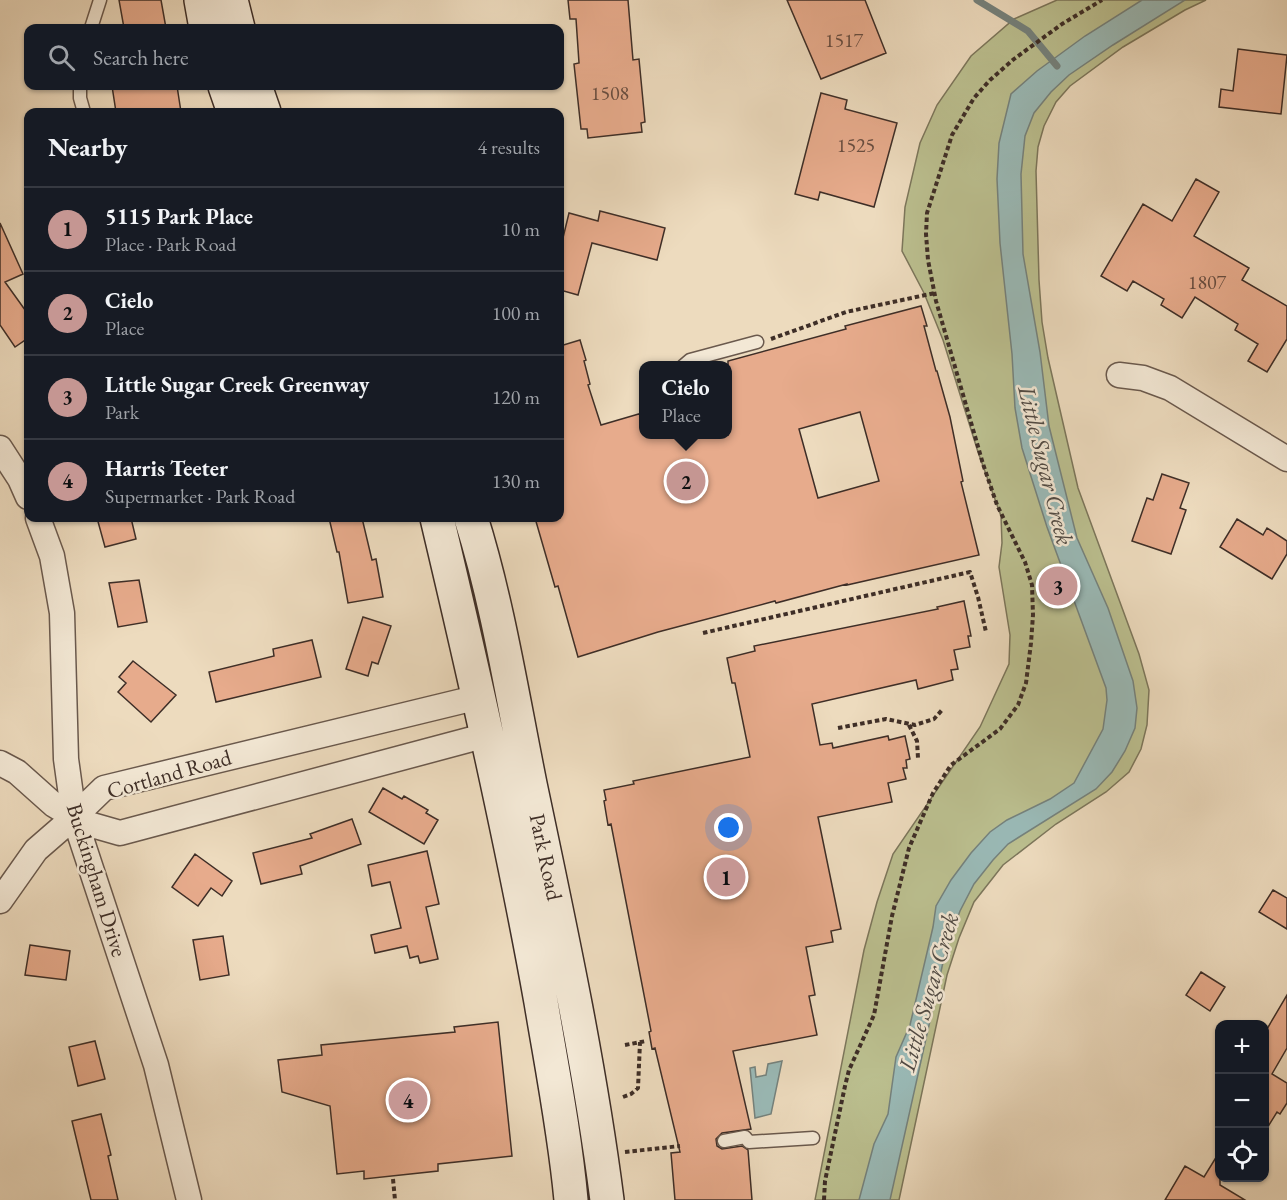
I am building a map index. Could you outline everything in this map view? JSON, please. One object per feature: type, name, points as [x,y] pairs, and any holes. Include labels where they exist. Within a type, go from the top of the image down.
[{"type":"main road","points":[[201,0],[205,24]]},
{"type":"main road","points":[[231,0],[237,24]]},
{"type":"main road","points":[[233,100],[254,108]]},
{"type":"main road","name":"Park Road","points":[[438,522],[495,694],[573,987],[607,1200]]},
{"type":"main road","name":"Park Road","points":[[472,522],[485,568],[495,694]]},
{"type":"main road","name":"Park Road","points":[[503,731],[530,940],[552,1064],[571,1200]]},
{"type":"street","points":[[1119,375],[1143,378],[1170,388],[1287,459]]},
{"type":"street","points":[[0,448],[24,488]]},
{"type":"street","name":"Buckingham Drive","points":[[39,522],[52,556],[62,613],[66,759],[74,817],[156,1065],[189,1200]]},
{"type":"street","name":"Cortland Road","points":[[495,694],[104,788],[74,817],[85,823],[120,832],[503,731]]},
{"type":"street","points":[[0,763],[17,772],[54,805],[74,817],[36,850],[0,901]]},
{"type":"lane","points":[[92,24],[100,0]]},
{"type":"lane","points":[[80,90],[83,108]]},
{"type":"lane","points":[[689,361],[757,342]]},
{"type":"lane","points":[[724,1141],[745,1137],[749,1142],[813,1138]]},
{"type":"path","points":[[824,1200],[825,1181],[845,1086],[849,1070],[874,1015],[894,906],[912,841],[933,793],[951,765],[1000,729],[1011,716],[1022,696],[1028,669],[1033,615],[1029,575],[997,506],[983,464],[935,293],[928,260],[925,223],[946,149],[957,124],[974,98],[1014,59],[1062,24],[1102,0]]},
{"type":"path","points":[[757,342],[864,308],[935,293]]},
{"type":"path","points":[[703,633],[970,572],[986,632]]},
{"type":"path","points":[[838,728],[886,719],[909,725],[925,723],[934,719],[942,710]]},
{"type":"path","points":[[909,725],[917,741],[918,758]]},
{"type":"path","points":[[625,1045],[646,1041]]},
{"type":"path","points":[[623,1097],[638,1088],[640,1042]]},
{"type":"path","points":[[625,1153],[680,1146]]},
{"type":"path","points":[[393,1179],[395,1200]]},
{"type":"green space","points":[[1057,0],[1206,0],[1123,47],[1070,86],[1056,102],[1044,126],[1038,147],[1036,171],[1039,280],[1042,322],[1048,358],[1078,488],[1139,654],[1149,690],[1147,725],[1141,749],[1129,772],[1106,792],[1056,824],[1003,865],[974,902],[947,975],[899,1200],[815,1200],[864,950],[893,854],[980,727],[1009,664],[1010,635],[999,567],[1002,543],[1001,516],[978,452],[943,340],[924,293],[902,251],[905,207],[920,143],[937,105],[971,56],[1014,19]]},
{"type":"water","name":"Little Sugar Creek","points":[[1142,0],[1185,0],[1069,75],[1051,92],[1034,113],[1025,136],[1021,174],[1023,254],[1040,352],[1049,426],[1077,538],[1108,608],[1133,681],[1137,708],[1135,728],[1112,772],[1096,789],[1008,844],[974,884],[960,911],[946,949],[890,1200],[859,1200],[874,1144],[888,1114],[896,1057],[910,1025],[936,906],[951,880],[990,832],[1074,783],[1103,729],[1107,700],[1106,688],[1047,527],[1022,448],[1015,408],[1012,354],[1000,243],[997,179],[999,143],[1011,94],[1037,71],[1085,36]]},
{"type":"water","points":[[782,1061],[771,1114],[755,1118],[750,1068],[755,1067],[756,1077],[766,1075],[768,1064]]},
{"type":"building","points":[[119,0],[161,0],[165,24],[123,24]]},
{"type":"building","points":[[568,0],[628,0],[633,60],[639,59],[645,122],[641,123],[642,132],[588,138],[587,129],[581,129],[574,64],[579,63],[576,19],[570,19]]},
{"type":"building","points":[[787,0],[865,0],[886,53],[821,79]]},
{"type":"building","points":[[1238,49],[1287,55],[1281,114],[1219,107],[1221,89],[1233,91]]},
{"type":"building","points":[[113,90],[178,90],[180,108],[115,108]]},
{"type":"building","points":[[821,93],[847,100],[845,109],[897,123],[874,207],[820,192],[818,200],[795,194]]},
{"type":"building","points":[[1196,179],[1219,192],[1194,236],[1249,268],[1242,280],[1287,306],[1287,339],[1267,372],[1248,361],[1258,344],[1235,330],[1238,324],[1195,297],[1182,318],[1161,305],[1164,299],[1133,281],[1127,291],[1101,276],[1143,204],[1172,221]]},
{"type":"building","points":[[600,211],[665,228],[657,260],[592,243],[578,295],[564,291],[564,234],[569,213],[598,221]]},
{"type":"building","points":[[0,223],[23,274],[5,282],[24,308],[24,341],[15,347],[0,325]]},
{"type":"building","points":[[921,306],[927,326],[924,326],[950,417],[963,481],[961,482],[979,555],[847,584],[776,603],[775,601],[658,632],[578,657],[558,586],[555,587],[536,522],[564,522],[564,345],[580,340],[586,360],[584,361],[590,384],[588,385],[601,425],[639,414],[639,439],[732,439],[732,361],[728,361],[846,329],[845,326]],"holes":[[[860,412],[879,481],[818,498],[799,429]]]},
{"type":"building","points":[[1162,474],[1189,483],[1180,508],[1186,510],[1171,554],[1132,541],[1147,498],[1153,500]]},
{"type":"building","points":[[1237,519],[1263,535],[1267,528],[1287,541],[1287,554],[1272,579],[1220,547]]},
{"type":"building","points":[[98,522],[132,522],[136,539],[105,547]]},
{"type":"building","points":[[330,522],[363,522],[372,560],[376,559],[383,597],[348,603],[339,552],[337,552]]},
{"type":"building","points":[[139,580],[147,622],[118,627],[109,583]]},
{"type":"building","points":[[964,601],[971,636],[968,636],[970,647],[954,650],[958,669],[951,670],[953,680],[918,689],[916,680],[812,704],[820,745],[832,743],[833,748],[888,736],[889,740],[905,736],[910,759],[906,760],[907,768],[903,768],[906,779],[888,783],[892,802],[818,817],[841,929],[831,931],[833,942],[806,947],[815,995],[809,996],[817,1035],[733,1051],[751,1129],[722,1133],[716,1139],[717,1146],[722,1149],[742,1146],[748,1150],[752,1200],[675,1200],[671,1153],[680,1152],[655,1048],[652,1049],[649,1032],[651,1031],[611,824],[608,825],[604,790],[634,784],[633,781],[750,757],[735,683],[732,683],[727,658],[755,651],[754,646],[938,609],[937,607]]},
{"type":"building","points":[[363,617],[391,626],[378,664],[372,662],[368,676],[346,669]]},
{"type":"building","points":[[312,640],[321,677],[216,702],[209,672],[274,656],[273,649]]},
{"type":"building","points":[[133,661],[176,695],[151,722],[118,692],[126,683],[119,677]]},
{"type":"building","points":[[383,788],[402,799],[404,796],[428,810],[426,813],[438,820],[424,844],[369,812]]},
{"type":"building","points":[[352,819],[361,844],[300,866],[302,874],[261,884],[253,853],[312,838],[310,834]]},
{"type":"building","points":[[427,851],[439,904],[426,907],[438,959],[420,963],[418,956],[410,958],[407,946],[375,953],[371,935],[401,928],[390,882],[372,886],[368,865]]},
{"type":"building","points":[[195,854],[232,881],[222,896],[211,888],[198,906],[172,887]]},
{"type":"building","points":[[1273,890],[1287,898],[1287,929],[1259,912]]},
{"type":"building","points":[[223,936],[229,975],[200,980],[193,940]]},
{"type":"building","points":[[30,945],[70,951],[66,980],[25,975]]},
{"type":"building","points":[[1201,972],[1225,987],[1210,1011],[1186,995]]},
{"type":"building","points":[[1287,995],[1287,1048],[1272,1074],[1287,1083],[1287,1103],[1280,1114],[1277,1112],[1269,1125],[1269,1074],[1269,1026]]},
{"type":"building","points":[[498,1022],[512,1156],[438,1164],[438,1171],[364,1179],[364,1171],[337,1174],[330,1106],[282,1092],[278,1060],[322,1055],[321,1045],[455,1032],[454,1027]]},
{"type":"building","points":[[95,1041],[105,1079],[78,1086],[69,1047]]},
{"type":"building","points":[[101,1114],[111,1155],[108,1156],[118,1200],[91,1200],[72,1121]]},
{"type":"building","points":[[1215,1159],[1215,1182],[1220,1182],[1220,1185],[1245,1200],[1165,1200],[1185,1166],[1204,1177]]},
{"type":"waterway","points":[[977,0],[1028,31],[1057,66]]},
{"type":"place","name":"Cielo","points":[[686,481]]},
{"type":"place","name":"Little Sugar Creek Greenway","points":[[1058,586]]},
{"type":"place","name":"5115 Park Place","points":[[726,877]]},
{"type":"place","name":"Harris Teeter","points":[[408,1100]]}]
